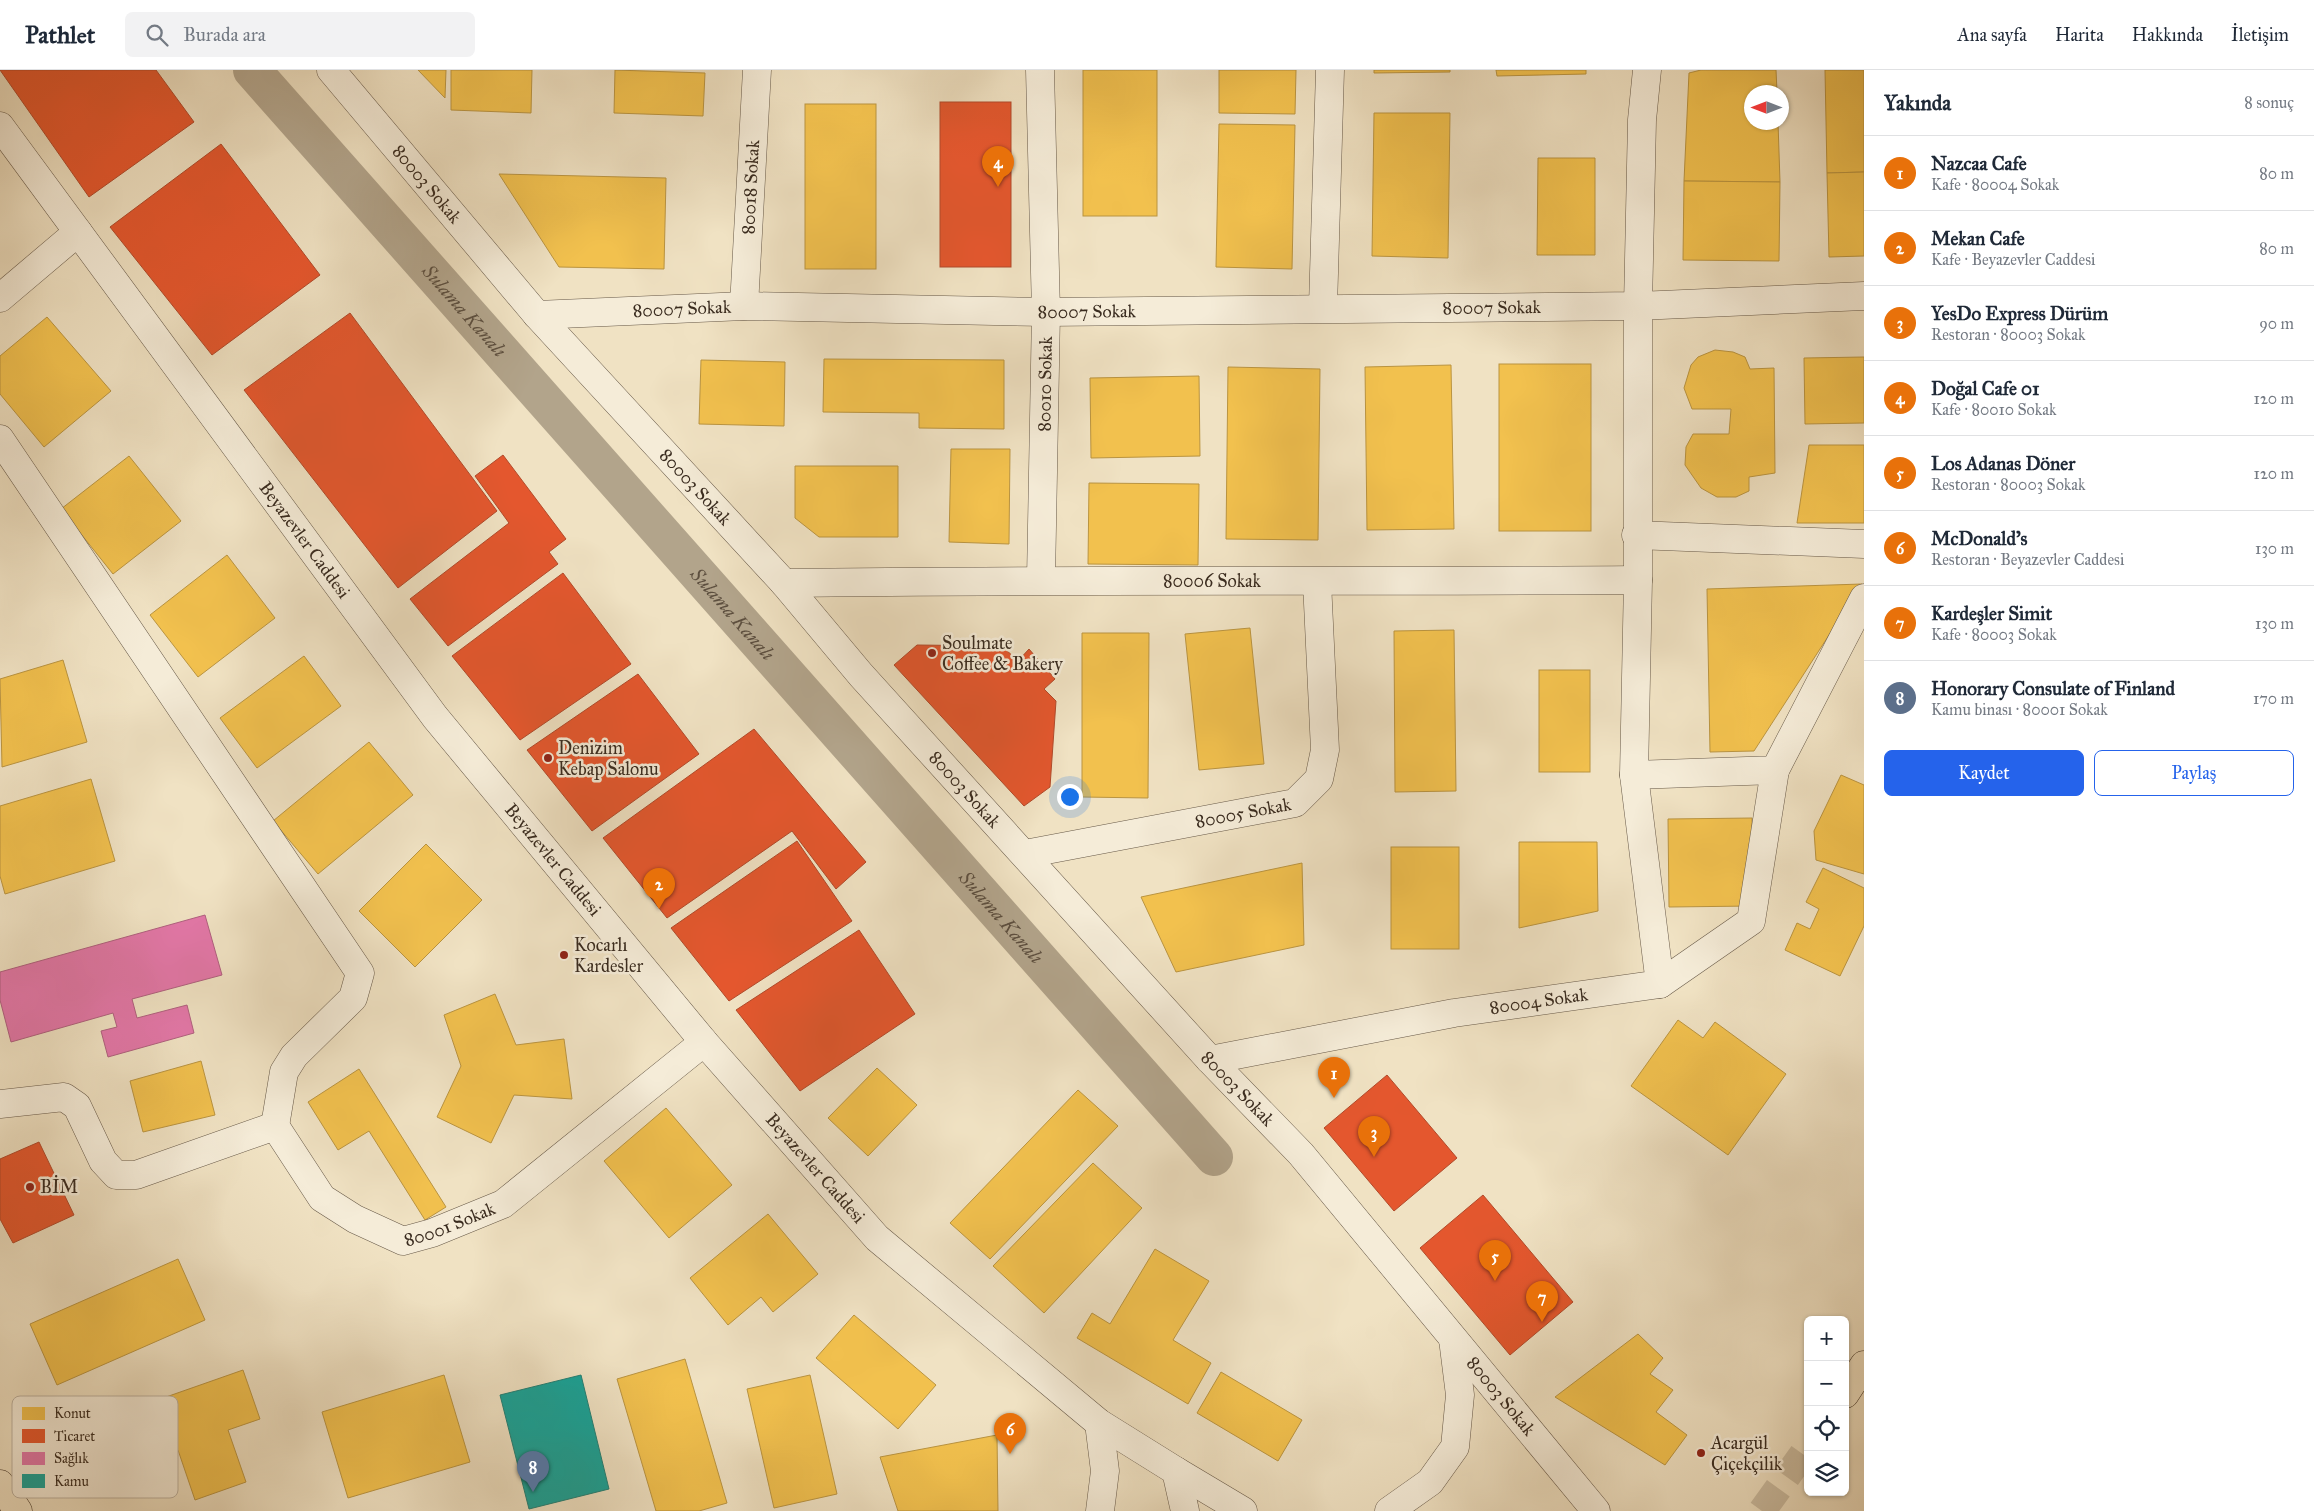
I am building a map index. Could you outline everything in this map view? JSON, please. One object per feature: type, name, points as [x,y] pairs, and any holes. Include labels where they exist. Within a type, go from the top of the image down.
[{"type":"main road","points":[[1849,1388],[1864,1366]]},
{"type":"main road","points":[[0,1484],[18,1511]]},
{"type":"main road","points":[[0,1506],[10,1511]]},
{"type":"street","name":"80003 Sokak","points":[[331,70],[537,315],[784,583],[862,675],[1210,1060],[1301,1154],[1596,1511]]},
{"type":"street","name":"80018 Sokak","points":[[744,306],[758,70]]},
{"type":"street","name":"80010 Sokak","points":[[1040,70],[1046,312],[1041,579]]},
{"type":"street","points":[[1323,307],[1330,70]]},
{"type":"street","points":[[1647,70],[1642,120],[1638,306],[1636,535],[1638,580],[1634,775],[1660,984],[1751,921],[1775,770],[1864,598]]},
{"type":"street","name":"Beyazevler Caddesi","points":[[0,126],[435,716],[704,1042],[877,1238],[1099,1423],[1243,1511]]},
{"type":"street","points":[[0,298],[78,232]]},
{"type":"street","name":"80007 Sokak","points":[[537,315],[744,306],[1046,312],[1323,307],[1638,306],[1864,296]]},
{"type":"street","points":[[0,440],[360,973],[353,998],[294,1056],[284,1072],[275,1126],[136,1176],[116,1175],[104,1161],[76,1106],[64,1097],[0,1104]]},
{"type":"street","points":[[1636,535],[1864,544]]},
{"type":"street","name":"80006 Sokak","points":[[784,583],[1041,579],[1318,582],[1638,580]]},
{"type":"street","name":"80005 Sokak","points":[[1025,854],[1295,803],[1319,779],[1325,750],[1318,582]]},
{"type":"street","points":[[1634,775],[1775,770]]},
{"type":"street","name":"80004 Sokak","points":[[1210,1060],[1454,1013],[1660,984]]},
{"type":"street","name":"80001 Sokak","points":[[275,1126],[322,1198],[355,1219],[403,1241],[432,1233],[503,1204],[704,1042]]},
{"type":"street","points":[[1389,1511],[1430,1482],[1455,1447],[1460,1395],[1453,1339]]},
{"type":"street","points":[[1099,1423],[1105,1471],[1100,1511]]},
{"type":"street","points":[[1176,1471],[1185,1511]]},
{"type":"building: Konut","points":[[418,70],[446,70],[445,98]]},
{"type":"building: Konut","points":[[451,70],[532,70],[531,113],[451,110]]},
{"type":"building: Konut","points":[[615,70],[705,73],[703,116],[614,113]]},
{"type":"building: Konut","points":[[1083,70],[1157,70],[1157,216],[1083,216]]},
{"type":"building: Konut","points":[[1219,70],[1296,70],[1295,114],[1219,113]]},
{"type":"building: Konut","points":[[1374,70],[1450,70],[1450,72],[1374,73]]},
{"type":"building: Konut","points":[[1496,70],[1586,70],[1586,74],[1497,76]]},
{"type":"building: Konut","points":[[1701,70],[1776,70],[1777,85],[1744,85],[1744,130],[1778,130],[1780,182],[1684,181],[1689,73]]},
{"type":"building: Konut","points":[[1825,70],[1864,70],[1864,172],[1827,173]]},
{"type":"building: Konut","points":[[805,104],[876,104],[876,269],[805,269]]},
{"type":"building: Konut","points":[[1374,113],[1450,113],[1448,258],[1372,256]]},
{"type":"building: Konut","points":[[1219,124],[1295,125],[1292,269],[1216,267]]},
{"type":"building: Konut","points":[[1538,158],[1595,158],[1595,255],[1537,255]]},
{"type":"building: Konut","points":[[1864,172],[1864,256],[1829,257],[1827,173]]},
{"type":"building: Konut","points":[[499,174],[666,178],[664,269],[559,267]]},
{"type":"building: Konut","points":[[1684,181],[1780,182],[1779,261],[1683,260]]},
{"type":"building: Konut","points":[[47,317],[111,391],[44,447],[0,394],[0,356]]},
{"type":"building: Konut","points":[[1715,350],[1733,352],[1745,357],[1750,369],[1774,368],[1775,473],[1749,477],[1749,491],[1736,497],[1717,497],[1701,488],[1685,465],[1686,447],[1693,434],[1729,434],[1731,409],[1692,409],[1684,388],[1691,365],[1698,357]]},
{"type":"building: Konut","points":[[1864,357],[1864,423],[1805,424],[1804,358]]},
{"type":"building: Konut","points":[[824,359],[1004,360],[1004,429],[919,428],[919,413],[823,412]]},
{"type":"building: Konut","points":[[701,360],[785,362],[784,426],[699,424]]},
{"type":"building: Konut","points":[[1499,364],[1591,364],[1591,531],[1499,531]]},
{"type":"building: Konut","points":[[1451,365],[1454,529],[1367,530],[1365,367]]},
{"type":"building: Konut","points":[[1228,367],[1320,369],[1318,540],[1226,539]]},
{"type":"building: Konut","points":[[1199,376],[1200,456],[1091,458],[1090,378]]},
{"type":"building: Konut","points":[[1809,445],[1864,445],[1864,523],[1797,523]]},
{"type":"building: Konut","points":[[951,449],[1010,449],[1009,544],[949,542]]},
{"type":"building: Konut","points":[[129,456],[181,521],[113,574],[61,509]]},
{"type":"building: Konut","points":[[795,466],[898,466],[898,537],[819,537],[795,518]]},
{"type":"building: Konut","points":[[1089,483],[1199,484],[1198,565],[1088,564]]},
{"type":"building: Konut","points":[[227,555],[275,618],[198,677],[150,615]]},
{"type":"building: Konut","points":[[1862,584],[1754,751],[1710,752],[1707,589]]},
{"type":"building: Konut","points":[[1250,628],[1264,764],[1199,770],[1185,634]]},
{"type":"building: Konut","points":[[1454,630],[1456,791],[1395,792],[1394,631]]},
{"type":"building: Konut","points":[[1082,633],[1149,633],[1148,798],[1082,797]]},
{"type":"building: Konut","points":[[304,656],[341,706],[257,768],[220,718]]},
{"type":"building: Konut","points":[[63,660],[87,742],[2,767],[0,679]]},
{"type":"building: Konut","points":[[1539,670],[1590,670],[1590,772],[1539,772]]},
{"type":"building: Konut","points":[[369,742],[413,795],[318,874],[273,821]]},
{"type":"building: Konut","points":[[1841,775],[1864,785],[1864,874],[1816,860],[1814,831]]},
{"type":"building: Konut","points":[[91,779],[115,861],[5,894],[0,876],[0,806]]},
{"type":"building: Konut","points":[[1752,818],[1753,906],[1669,907],[1668,819]]},
{"type":"building: Konut","points":[[1519,842],[1597,842],[1598,911],[1519,928]]},
{"type":"building: Konut","points":[[426,844],[482,900],[415,967],[359,911]]},
{"type":"building: Konut","points":[[1391,847],[1459,847],[1459,949],[1391,949]]},
{"type":"building: Konut","points":[[1302,863],[1304,945],[1176,972],[1141,897]]},
{"type":"building: Konut","points":[[1823,868],[1864,888],[1864,926],[1840,976],[1785,950],[1797,923],[1810,929],[1819,909],[1806,902]]},
{"type":"building: Konut","points":[[495,994],[516,1045],[564,1039],[572,1099],[514,1095],[491,1143],[437,1117],[461,1066],[444,1015]]},
{"type":"building: Konut","points":[[1678,1020],[1703,1038],[1715,1022],[1786,1074],[1728,1155],[1631,1086]]},
{"type":"building: Konut","points":[[201,1061],[215,1115],[143,1132],[130,1081]]},
{"type":"building: Konut","points":[[877,1068],[917,1105],[868,1156],[828,1118]]},
{"type":"building: Konut","points":[[359,1069],[446,1207],[425,1220],[369,1131],[338,1150],[308,1102]]},
{"type":"building: Konut","points":[[1078,1090],[1118,1126],[990,1259],[950,1223]]},
{"type":"building: Konut","points":[[666,1108],[732,1185],[669,1238],[604,1161]]},
{"type":"building: Konut","points":[[1093,1163],[1142,1208],[1044,1313],[993,1266]]},
{"type":"building: Konut","points":[[768,1214],[818,1274],[773,1312],[761,1297],[728,1325],[690,1278]]},
{"type":"building: Konut","points":[[1155,1249],[1209,1281],[1173,1340],[1211,1363],[1188,1404],[1077,1338],[1092,1313],[1110,1324]]},
{"type":"building: Konut","points":[[178,1259],[205,1320],[57,1385],[30,1324]]},
{"type":"building: Konut","points":[[854,1315],[936,1385],[898,1429],[816,1358]]},
{"type":"building: Konut","points":[[1638,1334],[1663,1358],[1650,1374],[1673,1390],[1656,1412],[1687,1435],[1665,1465],[1555,1397]]},
{"type":"building: Konut","points":[[685,1359],[727,1503],[699,1511],[656,1511],[617,1379]]},
{"type":"building: Konut","points":[[243,1370],[260,1419],[228,1430],[246,1482],[195,1500],[178,1450],[178,1396],[169,1396]]},
{"type":"building: Konut","points":[[1221,1372],[1302,1420],[1278,1461],[1197,1413]]},
{"type":"building: Konut","points":[[444,1375],[470,1462],[348,1498],[322,1412]]},
{"type":"building: Konut","points":[[810,1375],[837,1494],[774,1508],[747,1389]]},
{"type":"building: Konut","points":[[997,1435],[998,1511],[898,1511],[880,1457]]},
{"type":"building: Ticaret","points":[[0,70],[156,70],[194,122],[89,197]]},
{"type":"building: Ticaret","points":[[940,102],[1011,102],[1011,267],[940,267]]},
{"type":"building: Ticaret","points":[[221,144],[320,275],[212,355],[110,227]]},
{"type":"building: Ticaret","points":[[350,313],[497,511],[398,588],[244,390]]},
{"type":"building: Ticaret","points":[[503,455],[566,539],[549,552],[558,564],[448,646],[410,599],[509,523],[475,476]]},
{"type":"building: Ticaret","points":[[563,573],[631,664],[520,740],[452,656]]},
{"type":"building: Ticaret","points":[[917,645],[1002,646],[1018,661],[1029,649],[1055,679],[1044,689],[1056,701],[1050,787],[1024,806],[894,665]]},
{"type":"building: Ticaret","points":[[638,674],[699,754],[592,831],[527,750]]},
{"type":"building: Ticaret","points":[[754,729],[866,862],[836,889],[792,831],[667,918],[603,838]]},
{"type":"building: Ticaret","points":[[797,841],[852,921],[729,1001],[671,928]]},
{"type":"building: Ticaret","points":[[859,930],[915,1014],[800,1091],[736,1010]]},
{"type":"building: Ticaret","points":[[1387,1075],[1457,1158],[1394,1211],[1324,1128]]},
{"type":"building: Ticaret","name":"BİM","points":[[39,1142],[74,1215],[13,1243],[0,1219],[0,1159]]},
{"type":"building: Ticaret","points":[[1483,1195],[1573,1302],[1510,1355],[1420,1248]]},
{"type":"building: Sağlık","points":[[205,915],[222,975],[132,999],[137,1018],[187,1005],[194,1033],[108,1057],[101,1031],[117,1027],[113,1013],[11,1042],[0,1000],[0,972]]},
{"type":"building: Kamu","points":[[581,1375],[609,1489],[529,1509],[500,1395]]},
{"type":"waterway","name":"Sulama Kanalı","points":[[252,70],[1214,1157]]},
{"type":"tunnel","points":[[1762,1511],[1805,1451]]},
{"type":"place","name":"Doğal Cafe 01","points":[[998,187]]},
{"type":"place","name":"Soulmate Coffee & Bakery","points":[[932,653]]},
{"type":"place","name":"Denizim Kebap Salonu","points":[[548,758]]},
{"type":"place","name":"Mekan Cafe","points":[[659,909]]},
{"type":"place","name":"Kocarlı Kardesler","points":[[564,955]]},
{"type":"place","name":"Nazcaa Cafe","points":[[1334,1098]]},
{"type":"place","name":"YesDo Express Dürüm","points":[[1374,1157]]},
{"type":"place","name":"BİM","points":[[30,1187]]},
{"type":"place","name":"Los Adanas Döner","points":[[1495,1281]]},
{"type":"place","name":"Kardeşler Simit","points":[[1542,1322]]},
{"type":"place","name":"Acargül Çiçekçilik","points":[[1701,1453]]},
{"type":"place","name":"McDonald's","points":[[1010,1454]]},
{"type":"place","name":"Honorary Consulate of Finland","points":[[533,1492]]}]
